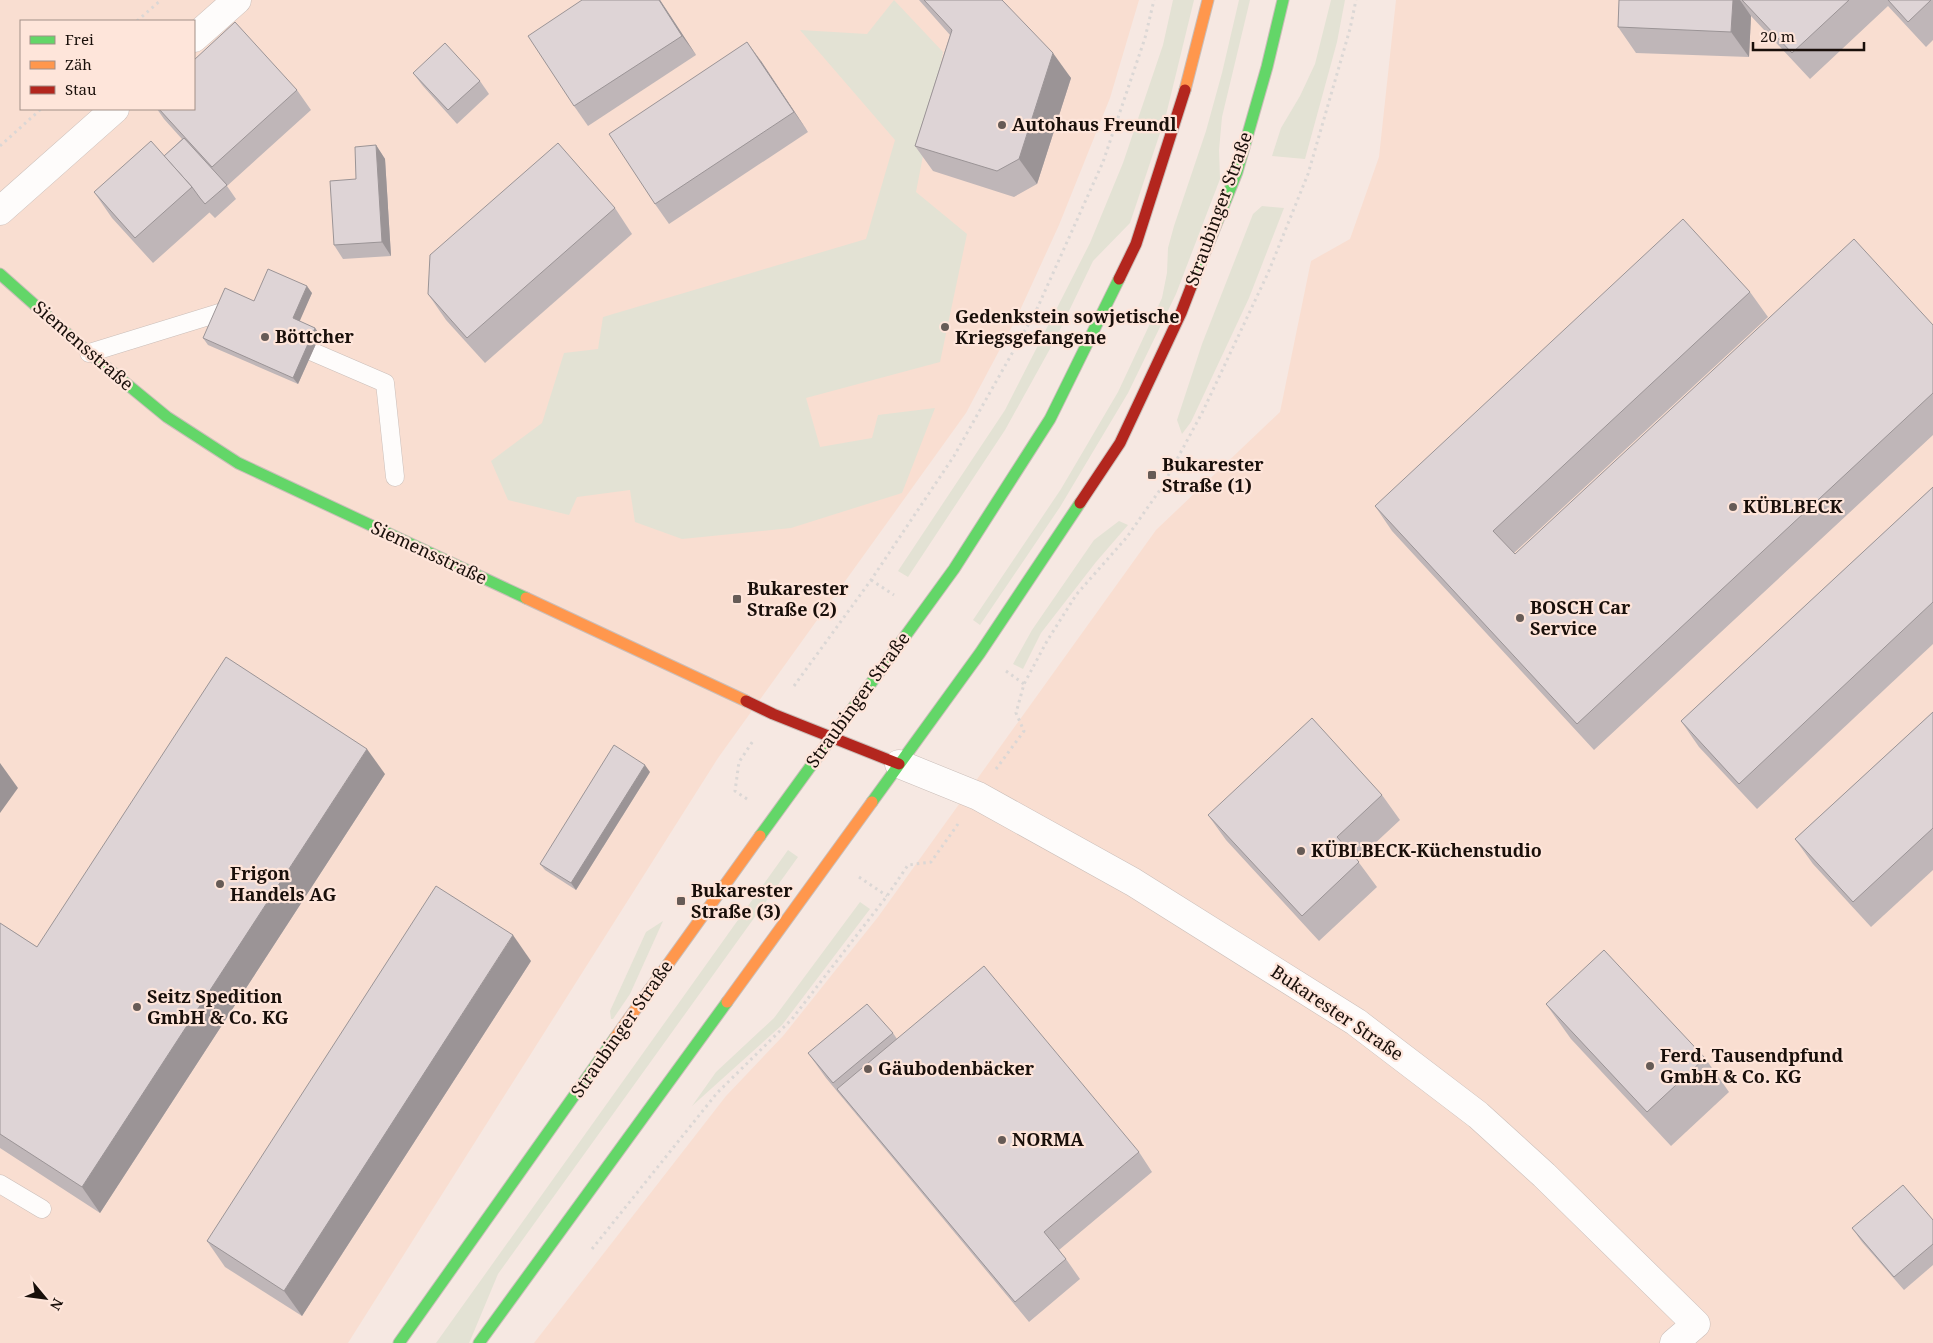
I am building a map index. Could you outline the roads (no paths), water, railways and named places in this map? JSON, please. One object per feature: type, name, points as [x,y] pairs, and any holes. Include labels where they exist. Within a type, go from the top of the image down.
[{"type":"main road","name":"Straubinger Straße","points":[[399,1343],[830,737],[954,570],[1050,419],[1136,244],[1190,76],[1208,0]]},
{"type":"main road","name":"Straubinger Straße","points":[[479,1343],[980,653],[1120,443],[1181,313],[1237,172],[1267,67],[1283,0]]},
{"type":"main road","name":"Siemensstraße","points":[[0,274],[89,353],[167,417],[238,462],[773,714],[899,764]]},
{"type":"street","points":[[195,37],[236,0]]},
{"type":"street","points":[[0,211],[114,110]]},
{"type":"street","name":"Bukarester Straße","points":[[899,764],[978,796],[1134,882],[1356,1022],[1478,1115],[1544,1175],[1696,1324],[1674,1343]]},
{"type":"lane","points":[[89,353],[222,312]]},
{"type":"lane","points":[[312,352],[385,383],[395,476]]},
{"type":"lane","points":[[0,1184],[42,1210]]},
{"type":"place","name":"Autohaus Freundl","points":[[1002,125]]},
{"type":"place","name":"Gedenkstein sowjetische Kriegsgefangene","points":[[945,327]]},
{"type":"place","name":"Böttcher","points":[[265,337]]},
{"type":"place","name":"Bukarester Straße (1)","points":[[1152,475]]},
{"type":"place","name":"KÜBLBECK","points":[[1733,507]]},
{"type":"place","name":"Bukarester Straße (2)","points":[[737,599]]},
{"type":"place","name":"BOSCH Car Service","points":[[1520,618]]},
{"type":"place","name":"KÜBLBECK-Küchenstudio","points":[[1301,851]]},
{"type":"place","name":"Frigon Handels AG","points":[[220,884]]},
{"type":"place","name":"Bukarester Straße (3)","points":[[681,901]]},
{"type":"place","name":"Seitz Spedition GmbH & Co. KG","points":[[137,1007]]},
{"type":"place","name":"Ferd. Tausendpfund GmbH & Co. KG","points":[[1650,1066]]},
{"type":"place","name":"Gäubodenbäcker","points":[[868,1069]]},
{"type":"place","name":"NORMA","points":[[1002,1140]]}]
